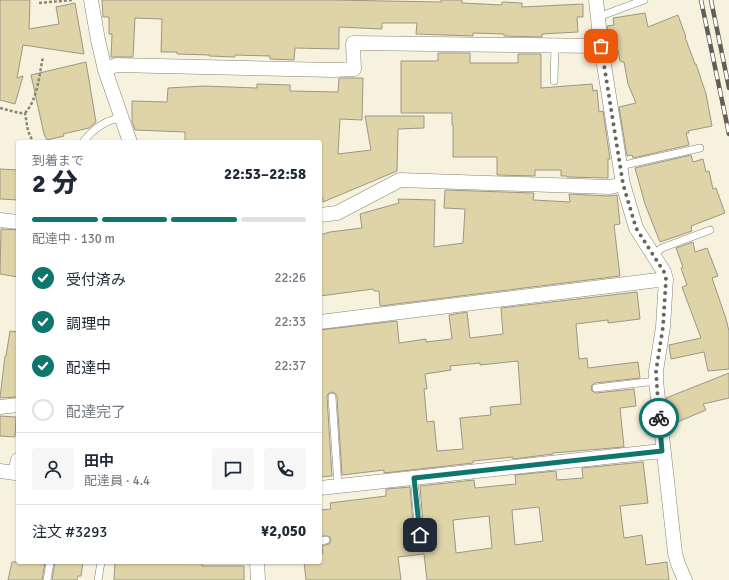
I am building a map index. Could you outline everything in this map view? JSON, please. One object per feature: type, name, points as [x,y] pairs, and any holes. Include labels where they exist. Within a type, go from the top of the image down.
[{"type":"street","points":[[91,0],[105,70],[129,140]]},
{"type":"street","points":[[596,0],[601,46],[623,184],[636,228],[664,272],[666,279],[663,327],[656,371],[656,382],[662,451],[674,553],[685,580]]},
{"type":"street","points":[[105,70],[116,65],[333,70],[354,69],[353,43],[601,46]]},
{"type":"street","points":[[322,215],[337,213],[400,180],[610,187],[623,184]]},
{"type":"street","points":[[0,220],[16,222]]},
{"type":"street","points":[[322,322],[666,279]]},
{"type":"street","points":[[0,407],[16,405]]},
{"type":"street","points":[[322,488],[662,451]]},
{"type":"street","points":[[0,471],[15,473],[16,469]]},
{"type":"street","points":[[257,564],[258,580]]},
{"type":"lane","points":[[598,17],[644,0]]},
{"type":"lane","points":[[554,81],[555,45]]},
{"type":"lane","points":[[85,140],[90,133],[110,120],[121,118]]},
{"type":"lane","points":[[620,166],[700,148]]},
{"type":"lane","points":[[653,255],[662,248],[710,230]]},
{"type":"lane","points":[[596,388],[656,382]]},
{"type":"lane","points":[[332,397],[338,486]]},
{"type":"lane","points":[[414,478],[420,535]]},
{"type":"lane","points":[[47,580],[50,564]]},
{"type":"lane","points":[[98,580],[101,564]]},
{"type":"path","points":[[39,3],[72,0]]},
{"type":"path","points":[[32,140],[28,130],[25,113],[29,108],[36,90],[42,57]]},
{"type":"path","points":[[0,108],[25,113]]},
{"type":"building","points":[[0,0],[30,0],[29,29],[59,24],[56,7],[75,3],[84,54],[23,45],[17,78],[23,76],[15,104],[0,100]]},
{"type":"building","points":[[102,0],[332,0],[441,2],[441,0],[462,0],[462,3],[502,5],[502,2],[522,3],[522,7],[583,4],[583,17],[577,17],[578,32],[542,34],[542,37],[504,36],[504,34],[473,33],[473,36],[416,34],[417,23],[382,23],[382,29],[339,27],[339,49],[295,48],[294,60],[270,59],[270,56],[235,55],[235,57],[161,52],[162,19],[135,18],[133,57],[111,57],[112,34],[109,34],[109,17],[103,17]]},
{"type":"building","points":[[645,13],[648,27],[678,15],[706,94],[712,126],[688,131],[689,133],[686,133],[689,145],[633,158],[632,155],[627,156],[619,107],[636,103],[628,84],[624,62],[620,61],[618,50],[614,51],[613,41],[609,42],[607,26],[614,25],[613,18]]},
{"type":"building","points":[[438,53],[470,53],[470,63],[518,63],[518,54],[541,54],[541,88],[592,84],[593,91],[597,90],[599,112],[603,111],[610,159],[608,159],[608,178],[561,176],[561,170],[535,170],[535,176],[497,175],[497,157],[453,157],[452,113],[401,113],[401,61],[438,61]]},
{"type":"building","points":[[86,62],[96,122],[89,128],[63,134],[64,136],[47,140],[44,134],[31,75]]},
{"type":"building","points":[[339,78],[363,78],[362,120],[340,119],[338,154],[371,150],[365,116],[424,116],[424,128],[398,129],[397,171],[323,202],[322,140],[185,140],[185,132],[135,130],[132,121],[132,101],[167,102],[168,88],[204,86],[257,88],[257,84],[290,85],[290,91],[338,92]]},
{"type":"building","points":[[691,155],[693,162],[703,159],[706,172],[709,171],[713,189],[716,188],[725,213],[691,226],[692,231],[660,242],[645,204],[635,168]]},
{"type":"building","points":[[0,169],[16,170],[16,200],[0,199]]},
{"type":"building","points":[[445,190],[534,193],[533,200],[570,202],[569,194],[617,195],[620,224],[614,225],[620,276],[380,306],[379,291],[374,291],[373,289],[322,296],[322,234],[362,228],[360,214],[399,203],[398,199],[435,200],[434,247],[463,243],[465,209],[444,208]]},
{"type":"building","points":[[1,229],[16,230],[16,277],[0,274]]},
{"type":"building","points":[[693,242],[695,252],[707,248],[718,276],[712,278],[729,331],[729,369],[708,371],[704,352],[671,359],[669,345],[701,338],[682,287],[687,285],[681,268],[683,267],[676,248]]},
{"type":"building","points":[[637,292],[640,319],[608,323],[608,320],[576,324],[579,359],[587,358],[588,368],[638,362],[640,378],[595,383],[591,386],[592,391],[596,393],[634,389],[636,406],[620,408],[624,447],[553,453],[513,459],[513,457],[473,461],[473,463],[384,473],[384,470],[342,475],[337,397],[335,393],[331,392],[327,397],[332,476],[322,477],[322,330],[397,321],[399,343],[426,339],[426,342],[452,339],[449,315],[467,312],[470,338],[503,334],[501,308]],"holes":[[[518,361],[521,404],[490,407],[491,415],[460,418],[463,449],[437,451],[434,421],[427,422],[424,389],[427,389],[425,374],[451,370],[450,366],[480,363],[480,365]]]},
{"type":"building","points":[[10,331],[16,332],[16,397],[0,398],[5,356]]},
{"type":"building","points":[[729,373],[729,398],[703,404],[706,410],[675,423],[666,398]]},
{"type":"building","points":[[0,416],[16,417],[15,437],[0,436]]},
{"type":"building","points":[[643,462],[648,503],[620,506],[624,538],[642,535],[646,565],[667,562],[669,580],[427,580],[424,554],[398,557],[401,580],[306,580],[304,564],[322,564],[322,546],[329,544],[331,541],[330,537],[322,536],[322,510],[331,509],[330,503],[386,496],[386,489],[410,487],[414,535],[420,540],[424,535],[420,486],[474,480],[475,488],[516,484],[515,475],[556,471],[557,480],[583,478],[582,468]],"holes":[[[539,507],[543,541],[515,545],[512,510]],[[489,516],[492,548],[456,553],[453,520]]]},
{"type":"building","points":[[12,562],[16,562],[16,564],[45,564],[42,580],[8,580]]},
{"type":"building","points":[[55,564],[83,564],[81,576],[78,576],[77,580],[52,580]]},
{"type":"building","points":[[115,564],[202,564],[202,566],[244,566],[244,580],[114,580]]},
{"type":"railway","points":[[701,0],[729,134]]},
{"type":"railway","points":[[711,0],[729,88]]},
{"type":"way so far","points":[[601,46],[623,184],[636,228],[664,272],[666,279],[663,327],[656,371],[659,418]]},
{"type":"route","points":[[420,535],[414,478],[662,451],[659,418]]}]
